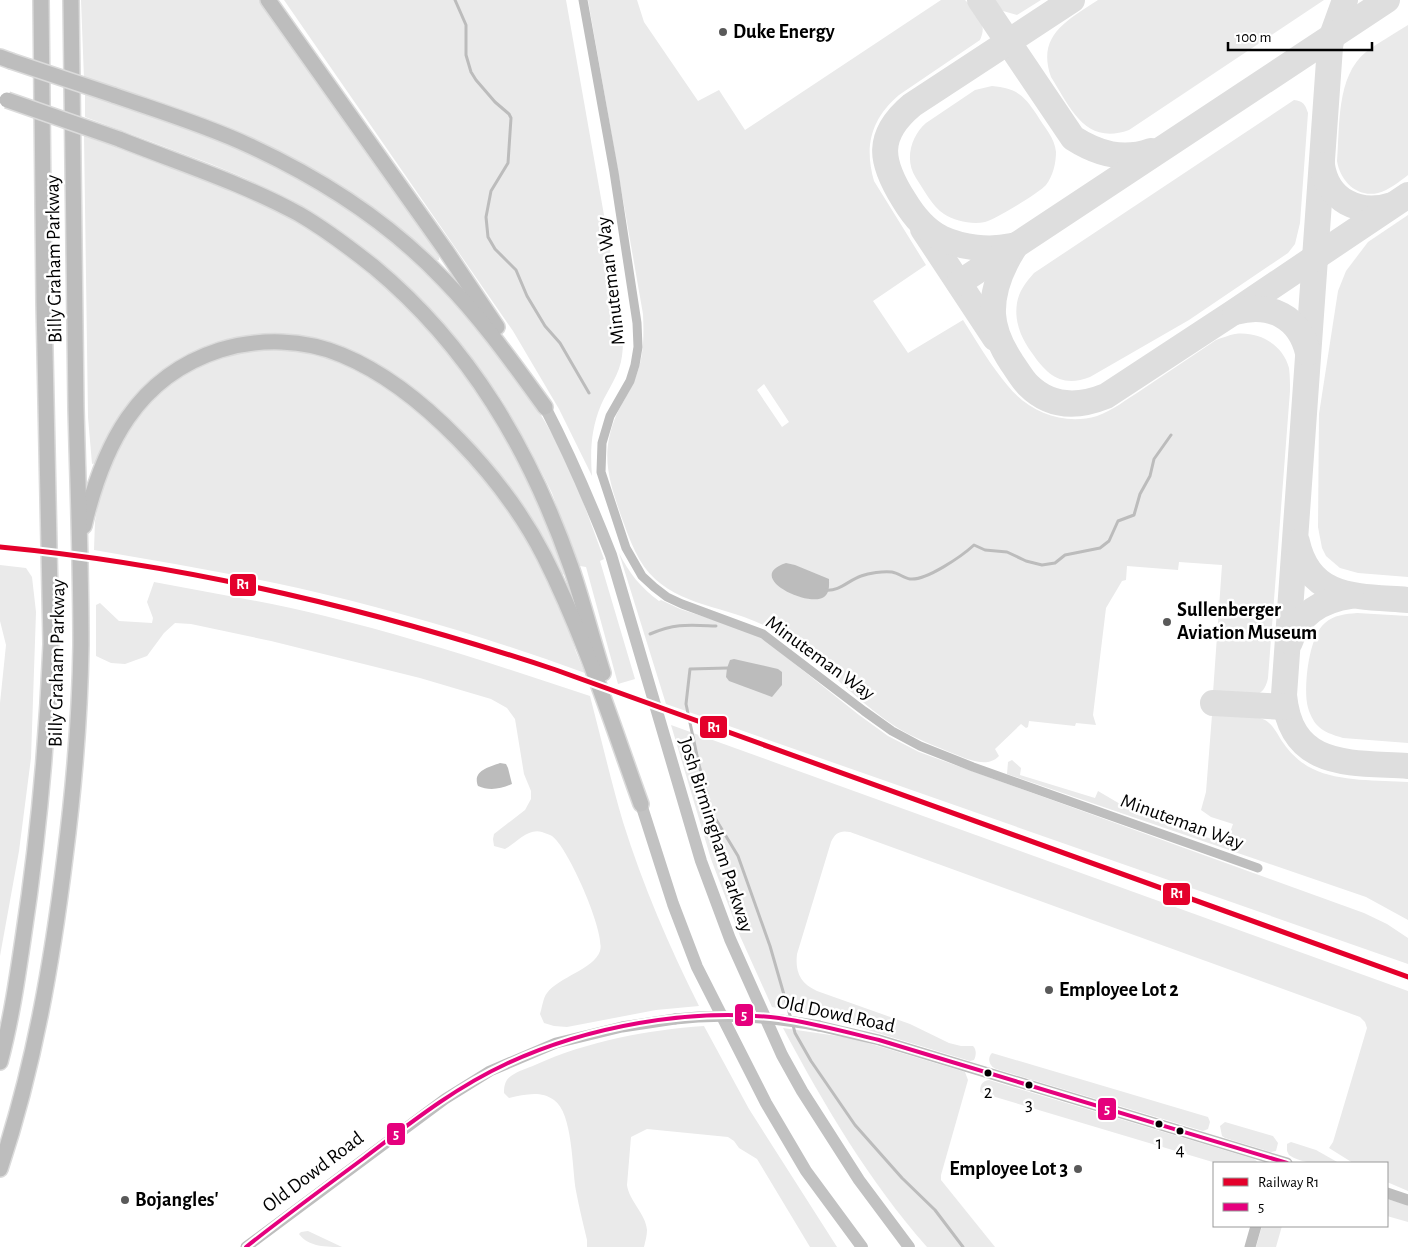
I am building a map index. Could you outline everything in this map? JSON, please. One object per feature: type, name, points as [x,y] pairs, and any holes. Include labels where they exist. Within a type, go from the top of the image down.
[{"type":"highway","name":"Billy Graham Parkway","points":[[0,1062],[18,971],[32,884],[40,816],[49,681],[41,0]]},
{"type":"highway","name":"Billy Graham Parkway","points":[[0,1169],[33,1054],[57,917],[70,819],[76,740],[81,645],[71,0]]},
{"type":"highway","points":[[268,0],[446,251],[515,352],[532,380],[545,407]]},
{"type":"highway","points":[[5,59],[210,129],[246,144],[309,176],[365,212],[445,280],[493,335],[545,407]]},
{"type":"highway","points":[[4,99],[119,139],[246,188],[300,215],[338,240],[386,278],[444,335],[470,367],[514,435],[553,520],[572,568],[641,804]]},
{"type":"highway","points":[[79,550],[99,472],[110,445],[135,407],[160,382],[178,369],[198,359],[217,351],[249,344],[267,342],[305,344],[341,354],[376,372],[435,417],[473,455],[508,498],[543,556],[574,621],[641,804]]},
{"type":"main road","name":"Josh Birmingham Parkway","points":[[545,407],[592,505],[611,554],[700,861],[733,947],[782,1055],[802,1092],[859,1180],[909,1247]]},
{"type":"main road","points":[[641,804],[673,904],[697,966],[766,1103],[852,1247]]},
{"type":"main road","points":[[806,1171],[862,1247]]},
{"type":"street","name":"Minuteman Way","points":[[583,0],[614,172],[637,323],[638,347],[636,365],[630,381],[610,416],[602,443],[601,472],[605,489],[626,548],[642,576],[667,597],[763,634],[892,731],[920,746],[973,767],[1258,868]]},
{"type":"street","name":"Old Dowd Road","points":[[246,1247],[445,1099],[490,1071],[556,1043],[622,1027],[675,1018],[702,1016],[778,1018],[879,1040],[1280,1162]]},
{"type":"street","points":[[1388,1194],[1408,1200]]},
{"type":"street","points":[[1250,1247],[1256,1227]]},
{"type":"shaded area","points":[[81,0],[262,0],[423,230],[439,260],[434,261],[312,172],[84,79]]},
{"type":"shaded area","points":[[284,0],[566,0],[622,317],[623,346],[621,363],[601,405],[595,423],[591,449],[592,476],[559,409],[513,331]]},
{"type":"shaded area","points":[[588,0],[637,0],[644,22],[698,101],[719,90],[745,130],[941,0],[965,0],[977,13],[982,23],[983,29],[980,40],[899,95],[882,114],[872,134],[870,156],[874,181],[926,265],[873,301],[908,353],[963,320],[984,354],[1016,395],[1037,410],[1060,418],[1085,419],[1108,411],[1216,340],[1233,334],[1261,337],[1275,346],[1281,352],[1289,368],[1290,391],[1268,678],[1265,688],[1257,694],[1251,695],[1213,693],[1222,565],[1179,562],[1178,570],[1127,566],[1126,580],[1122,581],[1106,608],[1093,715],[1096,725],[1076,723],[1075,726],[1029,721],[1028,727],[1026,728],[1021,724],[995,749],[999,756],[990,762],[973,761],[901,730],[873,711],[801,648],[785,637],[750,619],[681,596],[655,579],[644,567],[633,546],[620,513],[610,479],[607,457],[614,421],[634,381],[640,364],[643,340],[643,314]],"holes":[[[764,384],[789,422],[782,427],[757,390]]]},
{"type":"shaded area","points":[[992,0],[1041,0],[1017,15],[1003,11]]},
{"type":"shaded area","points":[[1098,0],[1324,0],[1129,130],[1114,134],[1101,133],[1081,121],[1072,111],[1051,77],[1047,62],[1051,39],[1058,30],[1066,22]]},
{"type":"shaded area","points":[[1408,25],[1408,175],[1394,186],[1382,192],[1363,193],[1345,181],[1337,161],[1341,103],[1344,88],[1356,62],[1366,52]]},
{"type":"shaded area","points":[[992,86],[1013,91],[1028,102],[1054,142],[1056,152],[1055,165],[1051,178],[1046,185],[1017,205],[985,222],[964,222],[944,214],[929,198],[912,171],[910,164],[911,149],[916,135],[926,123],[975,90]]},
{"type":"shaded area","points":[[85,93],[208,135],[277,165],[335,199],[392,240],[463,307],[529,395],[554,437],[578,488],[604,559],[600,561],[635,679],[618,684],[586,567],[580,566],[577,563],[552,493],[502,400],[466,350],[408,288],[308,212],[275,193],[211,164],[85,117]]},
{"type":"shaded area","points":[[1294,100],[1300,101],[1306,107],[1308,113],[1300,223],[1295,244],[1288,253],[1189,320],[1090,377],[1071,381],[1063,380],[1043,368],[1032,353],[1019,329],[1016,310],[1019,295],[1034,273]]},
{"type":"shaded area","points":[[84,135],[136,152],[261,201],[299,223],[331,245],[398,299],[454,359],[482,396],[524,468],[566,573],[559,577],[440,414],[301,339],[182,362],[97,463],[92,464],[88,417]]},
{"type":"shaded area","points":[[1408,215],[1408,577],[1358,573],[1340,568],[1326,556],[1322,548],[1318,527],[1319,414],[1338,291],[1346,271],[1368,242]]},
{"type":"shaded area","points":[[254,349],[288,349],[319,354],[351,365],[409,403],[468,458],[503,502],[540,561],[585,673],[515,648],[371,606],[247,577],[94,550],[95,521],[104,476],[125,429],[160,390],[192,369],[223,356]]},
{"type":"shaded area","points":[[619,553],[636,580],[659,601],[661,600],[680,609],[761,637],[888,736],[919,752],[1364,913],[1387,924],[1408,938],[1408,964],[666,704]]},
{"type":"shaded area","points":[[786,563],[829,579],[829,589],[826,595],[816,599],[806,598],[794,595],[775,583],[772,576],[775,569]]},
{"type":"shaded area","points":[[0,565],[26,568],[32,577],[36,612],[31,758],[19,851],[0,956],[0,703],[6,645],[0,621]]},
{"type":"shaded area","points":[[154,582],[283,606],[325,616],[459,653],[590,696],[614,791],[639,869],[657,916],[699,1006],[656,1010],[567,1027],[544,1023],[540,1014],[547,993],[552,987],[591,963],[600,951],[600,941],[592,910],[576,872],[559,843],[552,836],[537,831],[527,834],[505,849],[494,846],[494,834],[525,810],[531,799],[531,791],[524,774],[515,719],[507,708],[491,699],[420,678],[271,641],[191,624],[175,623],[164,633],[147,656],[125,664],[111,663],[96,656],[96,605],[100,603],[119,621],[152,623],[153,618],[147,602]]},
{"type":"shaded area","points":[[1357,613],[1408,616],[1408,743],[1339,737],[1319,727],[1309,711],[1306,684],[1311,649],[1315,638],[1328,620],[1340,615]]},
{"type":"shaded area","points":[[734,659],[778,669],[782,672],[782,685],[772,697],[729,681],[726,677],[727,668],[730,660]]},
{"type":"shaded area","points":[[1212,715],[1247,716],[1265,720],[1297,758],[1309,767],[1323,773],[1359,780],[1408,782],[1408,920],[1366,897],[1007,774],[1008,762],[1012,760],[1021,768],[1020,775],[1095,798],[1098,791],[1132,811],[1155,820],[1180,826],[1183,819],[1185,823],[1183,829],[1226,844],[1233,824],[1211,817],[1201,810],[1206,792]]},
{"type":"shaded area","points":[[671,725],[1408,991],[1408,1191],[1388,1182],[1388,1162],[1351,1162],[1329,1148],[1333,1142],[1367,1028],[1365,1022],[1360,1017],[850,832],[843,831],[838,833],[831,842],[797,954],[797,966],[800,976],[806,984],[817,991],[910,1024],[949,1043],[973,1046],[976,1053],[974,1060],[970,1061],[822,1016],[772,1007],[740,936],[711,859]]},
{"type":"shaded area","points":[[500,763],[506,764],[512,784],[495,789],[478,786],[477,777],[479,773]]},
{"type":"shaded area","points":[[704,1026],[749,1109],[837,1247],[810,1247],[757,1159],[739,1148],[728,1137],[647,1129],[631,1137],[627,1185],[628,1191],[646,1224],[647,1232],[644,1247],[587,1247],[576,1191],[571,1142],[565,1117],[560,1107],[549,1097],[532,1094],[509,1098],[504,1093],[506,1081],[523,1070],[576,1049],[597,1043],[661,1030]]},
{"type":"shaded area","points":[[783,1028],[851,1038],[965,1072],[968,1080],[941,1180],[995,1247],[927,1247],[886,1196],[849,1142],[831,1114]]},
{"type":"shaded area","points":[[992,1053],[1208,1117],[1210,1122],[1208,1129],[1203,1131],[996,1069],[990,1062]]},
{"type":"shaded area","points":[[989,1080],[1254,1159],[1258,1162],[1213,1162],[982,1093],[980,1092],[980,1087],[985,1081]]},
{"type":"shaded area","points":[[1225,1122],[1273,1136],[1278,1143],[1276,1151],[1271,1152],[1225,1138],[1222,1136],[1220,1126]]},
{"type":"shaded area","points":[[1291,1142],[1316,1150],[1337,1162],[1309,1162],[1295,1158],[1289,1155],[1287,1144]]},
{"type":"shaded area","points":[[1388,1199],[1408,1205],[1408,1222],[1388,1216]]},
{"type":"shaded area","points":[[1262,1227],[1282,1227],[1276,1247],[1256,1247]]},
{"type":"shaded area","points":[[308,1231],[342,1247],[330,1247],[307,1242],[299,1234]]},
{"type":"waterway","points":[[455,0],[466,25],[466,55],[471,72],[495,102],[511,118],[508,163],[491,191],[486,217],[488,237],[495,249],[516,270],[527,296],[545,326],[560,343],[589,393]]},
{"type":"waterway","points":[[825,590],[839,588],[861,576],[876,572],[892,572],[910,579],[917,579],[944,567],[974,545],[985,550],[1007,552],[1026,561],[1042,565],[1055,563],[1065,555],[1100,548],[1109,541],[1118,521],[1134,515],[1140,494],[1150,476],[1154,459],[1171,435]]},
{"type":"waterway","points":[[650,634],[675,626],[716,626]]},
{"type":"waterway","points":[[727,668],[690,669],[686,704],[699,765],[712,813],[738,856],[770,946],[791,1019]]},
{"type":"waterway","points":[[793,1025],[795,1033],[811,1061],[855,1125],[902,1178],[935,1210],[963,1247]]},
{"type":"taxiway","points":[[980,0],[1073,138],[1101,152],[1121,156],[1151,151]]},
{"type":"taxiway","points":[[1012,246],[1003,248],[967,246],[941,238],[930,231],[911,211],[896,186],[886,161],[887,139],[900,116],[912,105],[1072,0]]},
{"type":"taxiway","points":[[1345,0],[1330,47],[1284,695],[1289,719],[1298,737],[1311,749],[1327,757],[1346,762],[1408,766]]},
{"type":"taxiway","points":[[959,283],[1387,0]]},
{"type":"taxiway","points":[[1322,165],[1330,188],[1346,202],[1368,208],[1392,205]]},
{"type":"taxiway","points":[[1016,245],[1003,269],[994,295],[993,314],[999,340],[1022,377],[1037,393],[1046,398],[1066,403],[1086,402],[1106,396],[1408,195]]},
{"type":"taxiway","points":[[923,229],[995,338]]},
{"type":"taxiway","points":[[1235,312],[1260,309],[1282,315],[1298,330],[1304,340],[1308,353]]},
{"type":"taxiway","points":[[1297,542],[1303,561],[1313,575],[1325,585],[1339,592],[1355,595],[1408,600]]},
{"type":"taxiway","points":[[1290,642],[1299,623],[1313,610],[1331,601],[1351,596]]},
{"type":"taxiway","points":[[1213,703],[1285,707]]},
{"type":"rail line","name":"R1","points":[[0,547],[142,565],[212,578],[351,609],[488,648],[556,670],[1408,977]]},
{"type":"transit line","name":"5","points":[[246,1247],[450,1095],[506,1064],[537,1051],[604,1030],[639,1023],[710,1015],[745,1015],[779,1018],[879,1040],[1284,1162]]},
{"type":"place","name":"Duke Energy","points":[[723,32]]},
{"type":"place","name":"Sullenberger Aviation Museum","points":[[1167,622]]},
{"type":"place","name":"Employee Lot 2","points":[[1049,990]]},
{"type":"place","name":"2","points":[[988,1073]]},
{"type":"place","name":"3","points":[[1029,1085]]},
{"type":"place","name":"1","points":[[1159,1124]]},
{"type":"place","name":"4","points":[[1180,1131]]},
{"type":"place","name":"Employee Lot 3","points":[[1078,1169]]},
{"type":"place","name":"Bojangles'","points":[[125,1200]]}]
